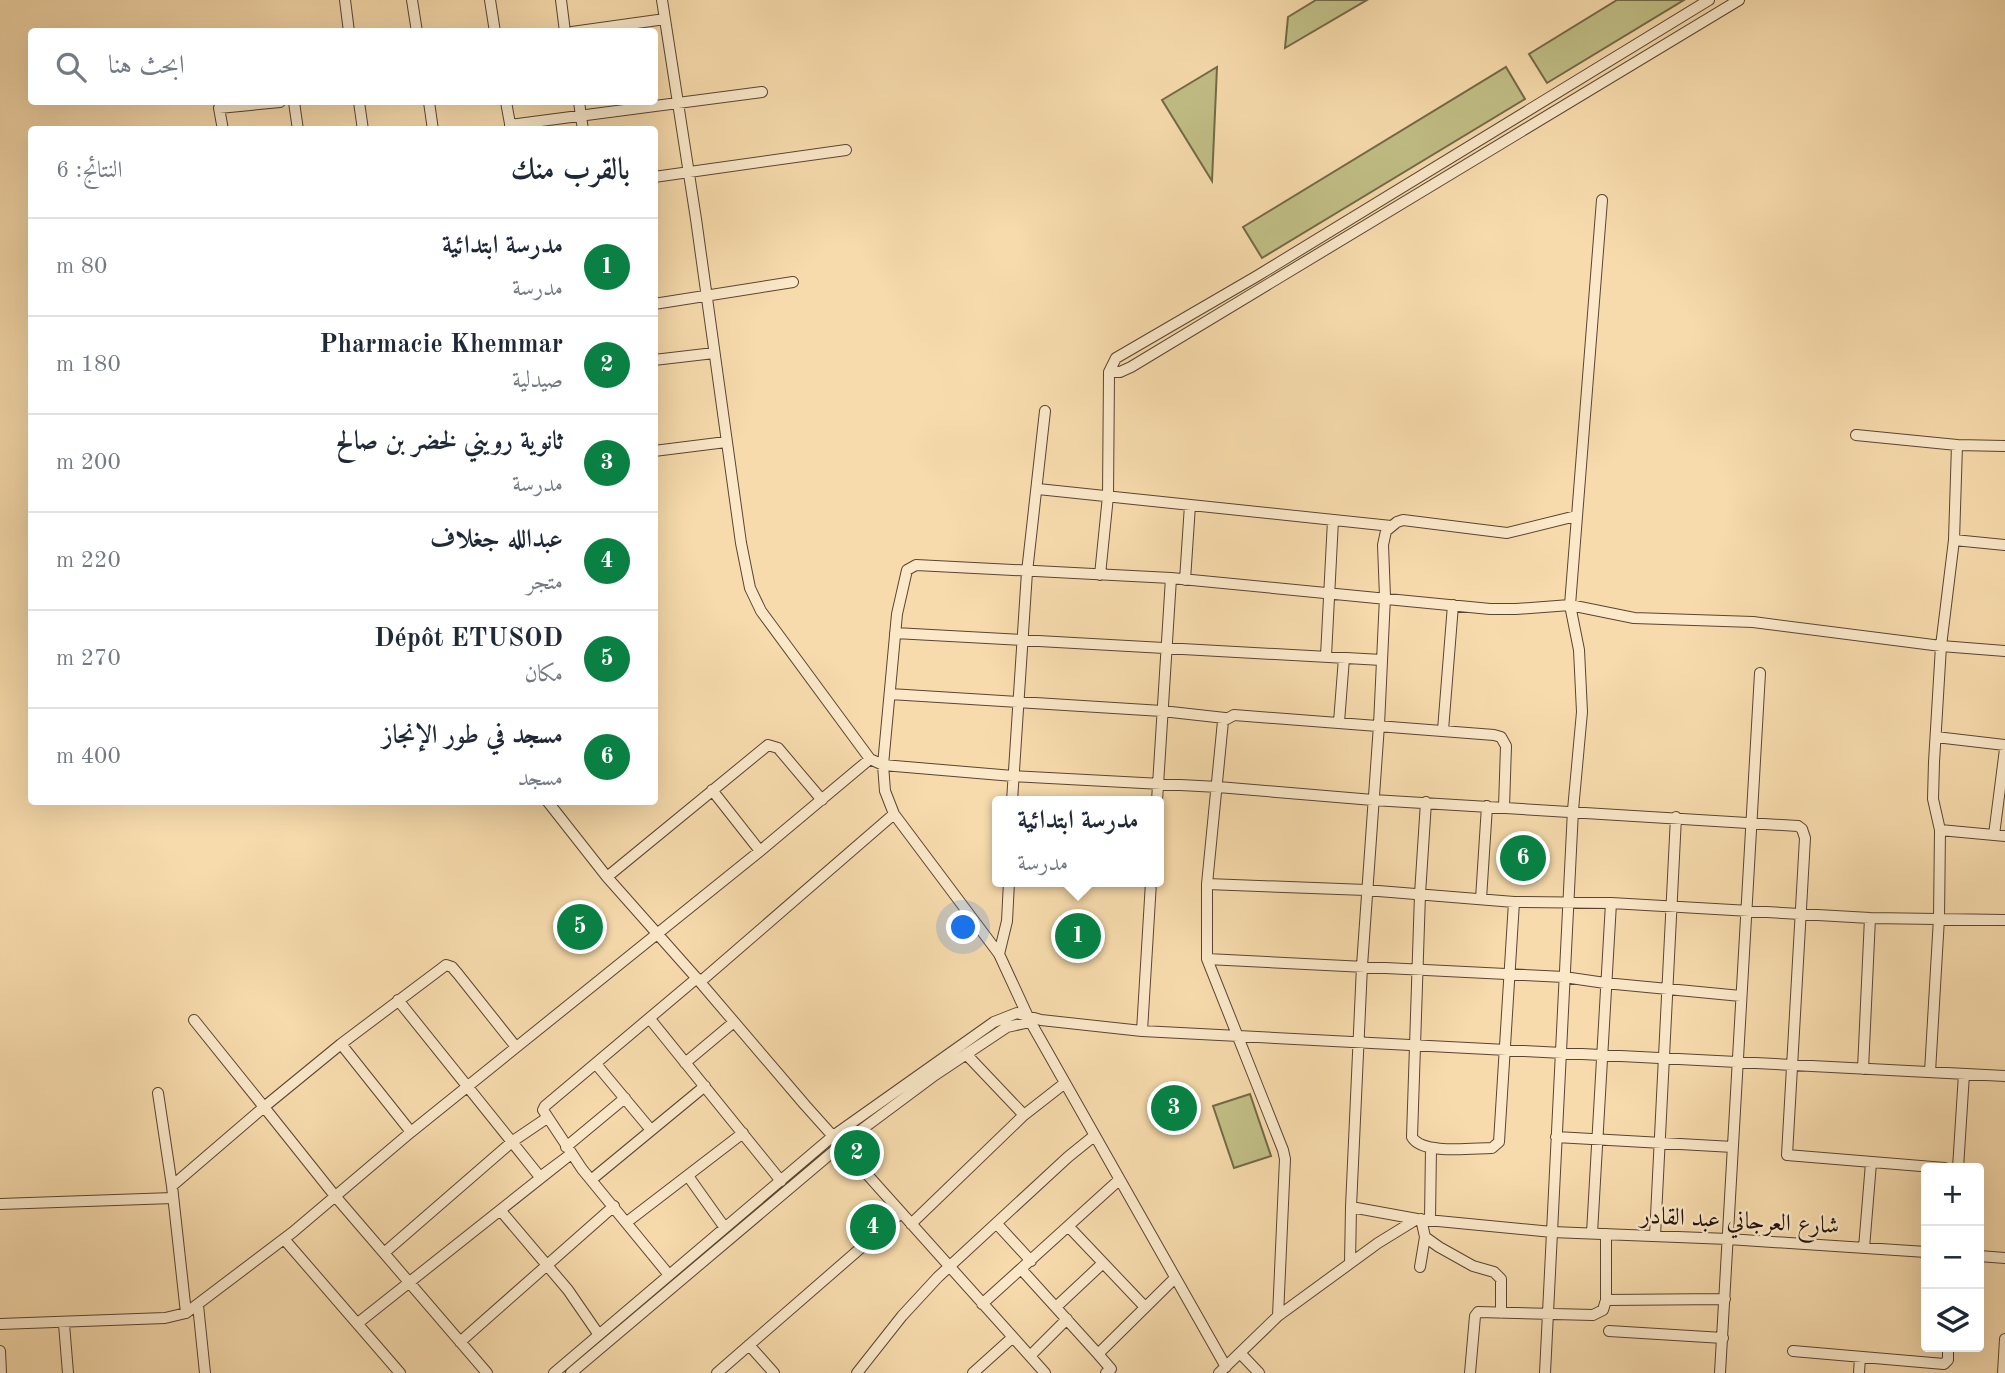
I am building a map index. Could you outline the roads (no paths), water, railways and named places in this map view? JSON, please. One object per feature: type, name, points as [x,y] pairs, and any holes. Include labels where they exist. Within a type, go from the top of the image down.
[{"type":"street","points":[[345,0],[348,28]]},
{"type":"street","points":[[412,0],[416,28]]},
{"type":"street","points":[[490,0],[494,28]]},
{"type":"street","points":[[561,0],[564,28]]},
{"type":"street","points":[[662,0],[726,442],[750,587],[761,611],[870,759],[883,765],[1013,776],[1798,826],[1805,838],[1787,1155],[1921,1166]]},
{"type":"street","points":[[1100,575],[1108,496],[1110,372],[1113,362],[1121,354],[1256,276],[1709,0]]},
{"type":"street","points":[[1110,372],[1124,371],[1175,341],[1739,0]]},
{"type":"street","points":[[601,28],[665,19]]},
{"type":"street","points":[[658,105],[762,92]]},
{"type":"street","points":[[222,126],[219,108],[250,105]]},
{"type":"street","points":[[294,105],[297,126]]},
{"type":"street","points":[[359,105],[362,126]]},
{"type":"street","points":[[429,105],[432,126]]},
{"type":"street","points":[[507,105],[511,126]]},
{"type":"street","points":[[579,105],[582,126]]},
{"type":"street","points":[[517,126],[656,105]]},
{"type":"street","points":[[658,176],[846,150]]},
{"type":"street","points":[[1545,1373],[1564,977],[1582,685],[1577,634],[1570,605],[1602,200]]},
{"type":"street","points":[[658,303],[793,282]]},
{"type":"street","points":[[658,359],[714,352]]},
{"type":"street","points":[[1012,796],[1027,572],[1045,411]]},
{"type":"street","points":[[1856,435],[2005,446]]},
{"type":"street","points":[[658,450],[726,442]]},
{"type":"street","points":[[1930,1072],[1939,918],[1940,830],[1933,799],[1941,646],[1954,540],[1957,444]]},
{"type":"street","points":[[1038,489],[1391,526]]},
{"type":"street","points":[[1185,580],[1190,505]]},
{"type":"street","points":[[1350,1263],[1358,1042],[1379,724],[1385,597],[1383,545],[1386,531],[1403,520],[1507,533],[1576,516]]},
{"type":"street","points":[[1326,656],[1333,520]]},
{"type":"street","points":[[1954,540],[2005,545]]},
{"type":"street","points":[[1423,1219],[1350,1263],[1278,1316],[1223,1370],[1175,1278],[1065,1083],[999,954],[894,814],[885,791],[883,765],[895,633],[904,575],[911,567],[916,565],[1171,578],[1516,609],[1570,605],[1634,618],[1754,622],[1941,646],[2005,651]]},
{"type":"street","points":[[1157,796],[1171,578]]},
{"type":"street","points":[[1443,730],[1453,605]]},
{"type":"street","points":[[895,633],[1382,660]]},
{"type":"street","points":[[1339,722],[1344,657]]},
{"type":"street","points":[[1720,1373],[1760,673]]},
{"type":"street","points":[[890,694],[1162,711],[1225,718],[1234,715],[1379,724],[1494,735],[1504,741],[1504,807]]},
{"type":"street","points":[[1225,718],[1222,726],[1207,884],[1207,959],[1240,1036],[1280,1139],[1285,1159],[1278,1316]]},
{"type":"street","points":[[1936,737],[2005,747],[2000,836],[1940,830]]},
{"type":"street","points":[[607,877],[763,748],[773,746],[786,756],[822,800]]},
{"type":"street","points":[[0,1325],[165,1318],[186,1313],[284,1239],[411,1132],[870,759]]},
{"type":"street","points":[[712,790],[760,851]]},
{"type":"street","points":[[1426,802],[1420,894],[1412,1137],[1416,1143],[1431,1149],[1492,1148],[1497,1144],[1514,902]]},
{"type":"street","points":[[550,805],[607,877],[1045,1373]]},
{"type":"street","points":[[1481,899],[1487,806]]},
{"type":"street","points":[[669,1275],[591,1180],[543,1113],[545,1106],[699,980],[894,814]]},
{"type":"street","points":[[1655,1236],[1676,817]]},
{"type":"street","points":[[1207,884],[1366,890],[1514,902],[1745,909],[1870,918],[2005,920]]},
{"type":"street","points":[[999,954],[1007,921],[1009,887]]},
{"type":"street","points":[[1142,1031],[1151,887]]},
{"type":"street","points":[[1592,1233],[1611,903]]},
{"type":"street","points":[[1863,1069],[1870,918]]},
{"type":"street","points":[[1207,959],[1564,977],[1605,984],[1741,996]]},
{"type":"street","points":[[172,1186],[341,1044],[440,968],[449,965],[516,1047]]},
{"type":"street","points":[[398,1000],[540,1177],[625,1098]]},
{"type":"street","points":[[554,1373],[833,1136],[985,1028],[1007,1016],[1142,1031],[2005,1076]]},
{"type":"street","points":[[571,1373],[841,1145],[966,1054],[1007,1027],[1033,1018]]},
{"type":"street","points":[[650,1019],[781,1181]]},
{"type":"street","points":[[194,1020],[335,1196],[487,1373]]},
{"type":"street","points":[[685,1063],[734,1022]]},
{"type":"street","points":[[341,1044],[411,1132]]},
{"type":"street","points":[[966,1054],[1024,1115]]},
{"type":"street","points":[[596,1064],[651,1130]]},
{"type":"street","points":[[1958,1163],[1964,1074]]},
{"type":"street","points":[[911,1224],[1024,1115],[1065,1083]]},
{"type":"street","points":[[591,1180],[705,1086]]},
{"type":"street","points":[[158,1093],[172,1186],[186,1313]]},
{"type":"street","points":[[384,1253],[513,1142],[547,1118]]},
{"type":"street","points":[[627,1223],[743,1133]]},
{"type":"street","points":[[858,1373],[902,1316],[949,1266],[1094,1136]]},
{"type":"street","points":[[1556,1137],[1733,1147]]},
{"type":"street","points":[[1420,1267],[1425,1237],[1423,1219],[1431,1149]]},
{"type":"street","points":[[358,1323],[501,1211],[569,1150]]},
{"type":"street","points":[[1864,1248],[1871,1163]]},
{"type":"street","points":[[688,1176],[725,1227]]},
{"type":"street","points":[[982,1304],[1119,1180]]},
{"type":"street","points":[[0,1204],[173,1198]]},
{"type":"street","points":[[460,1342],[614,1206]]},
{"type":"street","name":"شارع العرجاني عبد القادر","points":[[1352,1207],[1423,1219],[1552,1232],[1728,1239],[1921,1252]]},
{"type":"street","points":[[501,1211],[568,1290],[599,1335]]},
{"type":"street","points":[[717,1373],[901,1213]]},
{"type":"street","points":[[998,1224],[1031,1261]]},
{"type":"street","points":[[1069,1227],[1145,1307]]},
{"type":"street","points":[[1470,1373],[1475,1314],[1478,1312],[1548,1316],[1597,1315],[1603,1310],[1606,1300],[1606,1234]]},
{"type":"street","points":[[1425,1237],[1456,1258],[1498,1275],[1503,1286],[1501,1313]]},
{"type":"street","points":[[284,1239],[400,1373]]},
{"type":"street","points":[[1984,1256],[2005,1258]]},
{"type":"street","points":[[1056,1307],[1103,1263]]},
{"type":"street","points":[[1021,1269],[1098,1354],[1110,1372]]},
{"type":"street","points":[[1098,1354],[1175,1278]]},
{"type":"street","points":[[1606,1300],[1725,1298]]},
{"type":"street","points":[[198,1305],[205,1373]]},
{"type":"street","points":[[1030,1356],[1067,1320]]},
{"type":"street","points":[[64,1324],[68,1373]]},
{"type":"street","points":[[1609,1331],[1723,1338]]},
{"type":"street","points":[[972,1373],[1013,1337]]},
{"type":"street","points":[[2003,1373],[2005,1339]]},
{"type":"street","points":[[749,1345],[774,1373]]},
{"type":"street","points":[[0,1351],[1,1373]]},
{"type":"street","points":[[1793,1351],[1944,1364],[1948,1360],[1948,1352]]},
{"type":"street","points":[[1240,1353],[1259,1373]]},
{"type":"street","points":[[1859,1373],[1860,1357]]},
{"type":"place","name":"مسجد في طور الإنجاز","points":[[1523,858]]},
{"type":"place","name":"Dépôt ETUSOD","points":[[580,927]]},
{"type":"place","name":"مدرسة ابتدائية","points":[[1078,936]]},
{"type":"place","name":"ثانوية رويني لخضر بن صالح","points":[[1174,1108]]},
{"type":"place","name":"Pharmacie Khemmar","points":[[857,1153]]},
{"type":"place","name":"عبدالله جغلاف","points":[[873,1227]]}]
